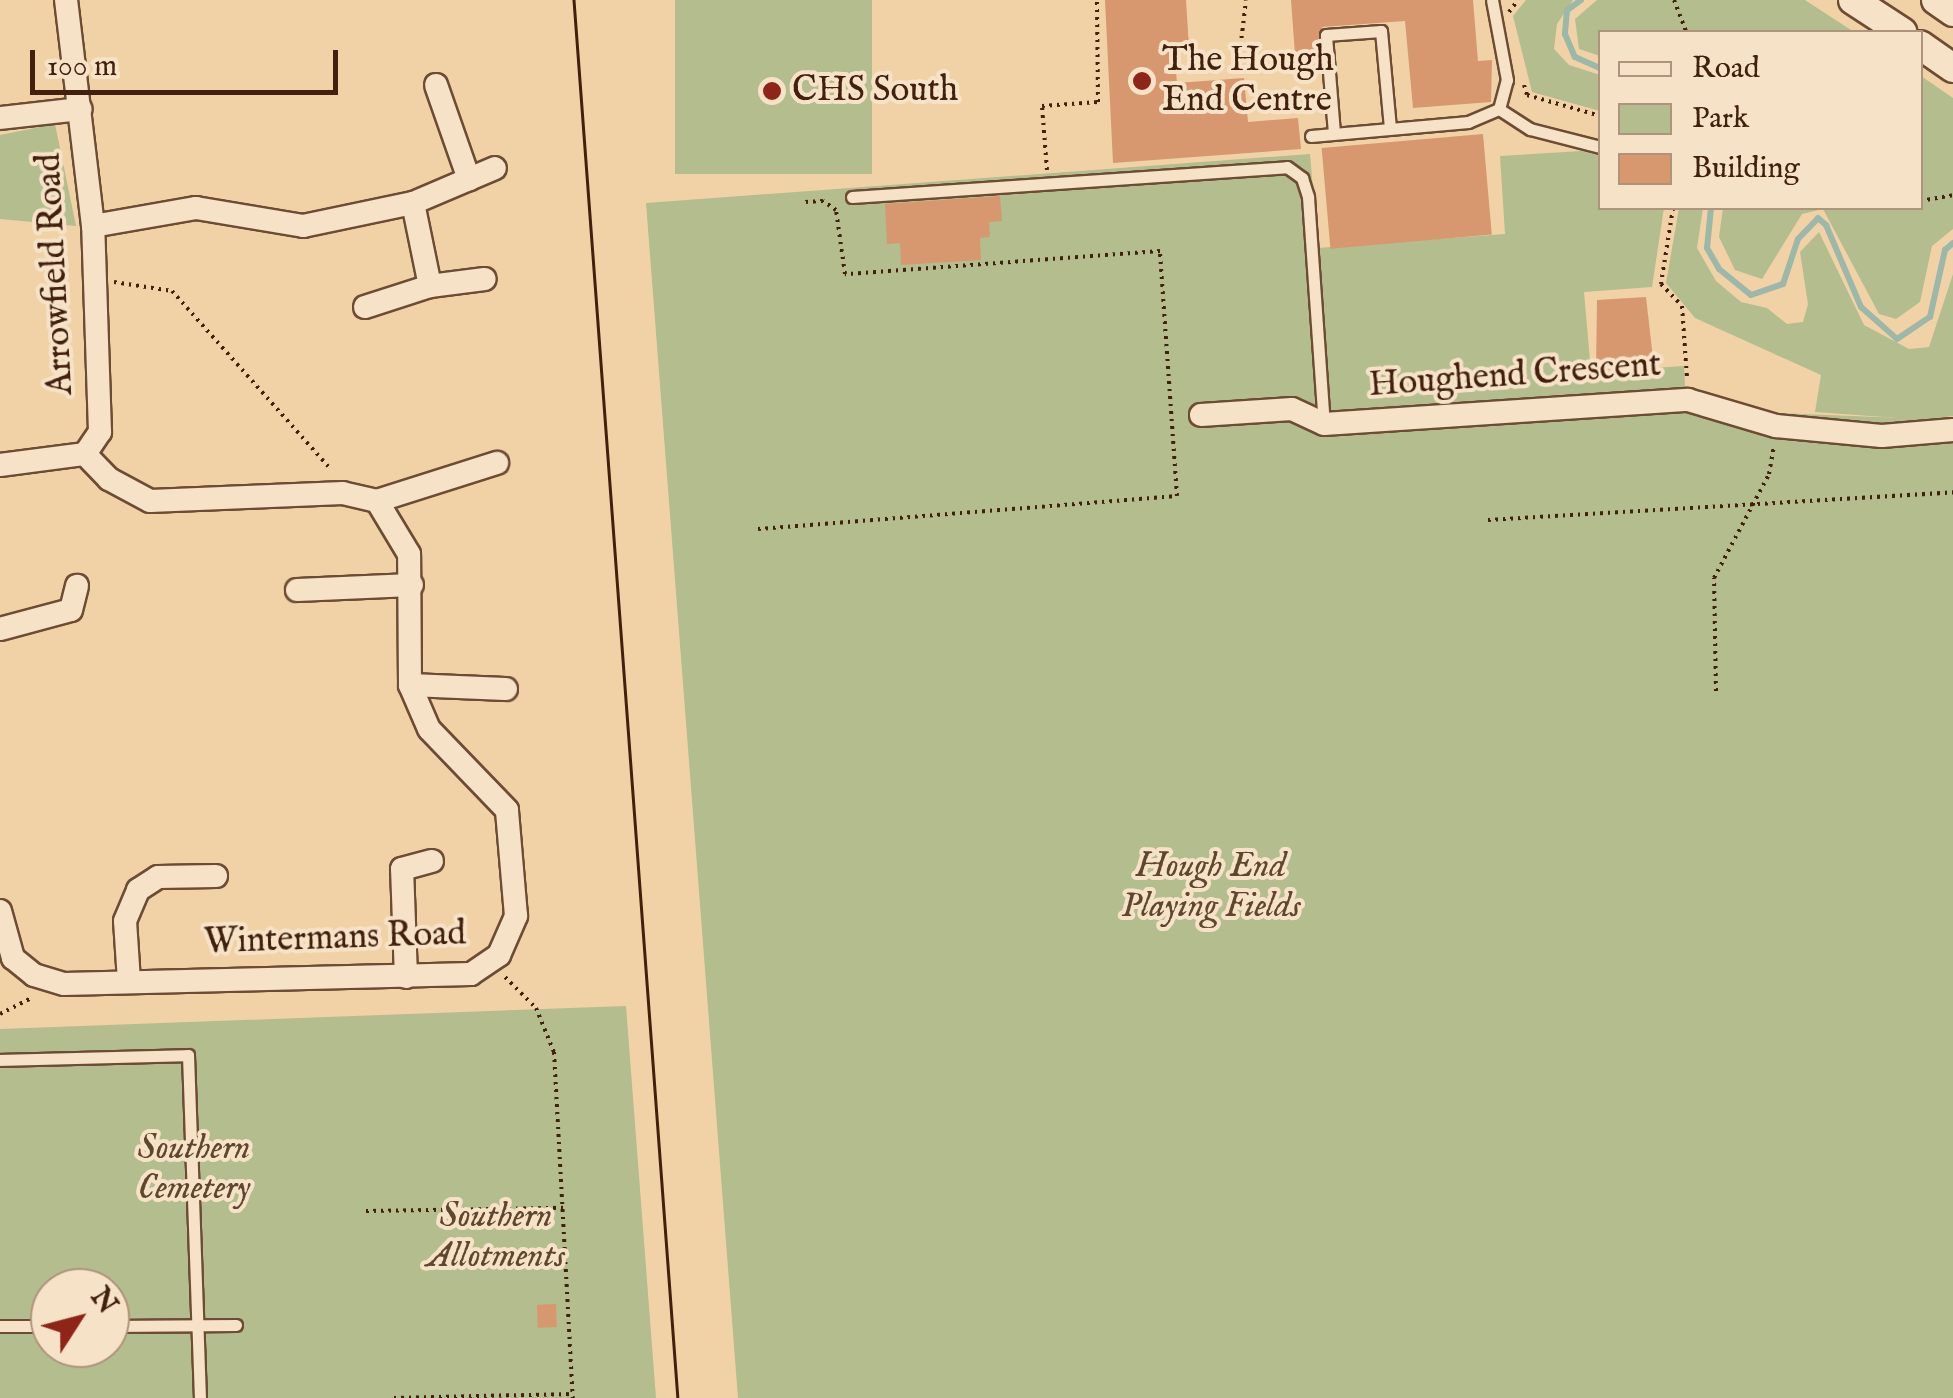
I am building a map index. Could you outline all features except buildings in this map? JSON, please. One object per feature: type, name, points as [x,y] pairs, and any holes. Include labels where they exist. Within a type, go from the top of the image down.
[{"type":"street","name":"Arrowfield Road","points":[[66,0],[93,226],[100,432],[85,454]]},
{"type":"street","points":[[1853,0],[1899,30]]},
{"type":"street","points":[[1936,0],[1953,12]]},
{"type":"street","points":[[1923,47],[1953,68]]},
{"type":"street","points":[[436,85],[469,178]]},
{"type":"street","points":[[0,118],[80,109]]},
{"type":"street","points":[[93,226],[196,208],[303,226],[413,203],[495,168]]},
{"type":"street","points":[[413,203],[430,286]]},
{"type":"street","points":[[364,307],[430,286],[485,278]]},
{"type":"street","name":"Houghend Crescent","points":[[1202,415],[1292,409],[1324,424],[1688,400],[1776,426],[1882,436],[1953,430]]},
{"type":"street","points":[[0,465],[85,454],[109,479],[150,501],[343,494],[377,501],[497,463]]},
{"type":"street","name":"Wintermans Road","points":[[50,983],[406,977],[471,974],[489,965],[516,916],[507,810],[430,730],[410,685],[409,554],[377,501]]},
{"type":"street","points":[[0,629],[72,610],[76,586]]},
{"type":"street","points":[[298,590],[412,586]]},
{"type":"street","points":[[410,685],[506,689]]},
{"type":"street","points":[[406,977],[402,869],[432,861]]},
{"type":"street","points":[[129,980],[125,921],[138,890],[158,877],[216,876]]},
{"type":"street","points":[[0,910],[13,958],[50,983]]},
{"type":"lane","points":[[1311,136],[1468,122],[1499,109],[1508,91],[1492,0]]},
{"type":"lane","points":[[1334,134],[1326,36],[1381,31],[1390,128]]},
{"type":"lane","points":[[1499,109],[1530,129],[1598,146]]},
{"type":"lane","points":[[852,197],[1277,166],[1295,172],[1308,197],[1324,424]]},
{"type":"lane","points":[[0,1060],[188,1055],[200,1398]]},
{"type":"lane","points":[[130,1326],[236,1325]]},
{"type":"lane","points":[[0,1326],[30,1326]]},
{"type":"path","points":[[1048,182],[1042,106],[1098,102],[1097,0]]},
{"type":"path","points":[[1238,68],[1246,0]]},
{"type":"path","points":[[1512,30],[1508,14],[1518,0]]},
{"type":"path","points":[[1674,0],[1685,30]]},
{"type":"path","points":[[1523,79],[1526,96],[1598,115]]},
{"type":"path","points":[[1923,200],[1953,195]]},
{"type":"path","points":[[758,529],[1177,496],[1160,251],[846,274],[836,210],[823,201],[805,202]]},
{"type":"path","points":[[1674,210],[1661,284],[1682,306],[1688,400]]},
{"type":"path","points":[[95,281],[162,284],[172,291],[329,466]]},
{"type":"path","points":[[1716,691],[1714,578],[1726,545],[1769,474],[1776,426]]},
{"type":"path","points":[[1488,520],[1953,492]]},
{"type":"path","points":[[394,1398],[573,1396],[565,1208],[550,1036],[524,994],[489,965]]},
{"type":"path","points":[[0,1014],[50,983]]},
{"type":"path","points":[[366,1211],[565,1208]]},
{"type":"green space","name":"CHS South","points":[[675,0],[872,0],[872,174],[675,174]]},
{"type":"green space","points":[[1526,0],[1573,0],[1557,24],[1554,49],[1569,65],[1598,74],[1598,110],[1532,92],[1513,16]]},
{"type":"green space","points":[[1597,0],[1805,0],[1851,30],[1598,30],[1598,55],[1579,49],[1575,19]]},
{"type":"green space","points":[[1923,77],[1953,98],[1953,229],[1932,246],[1920,302],[1896,319],[1879,314],[1824,210],[1923,210]]},
{"type":"green space","points":[[55,124],[76,226],[0,219],[0,135]]},
{"type":"green space","name":"Hough End Playing Fields","points":[[1581,151],[1598,155],[1598,210],[1664,210],[1652,287],[1584,292],[1591,372],[1684,366],[1685,386],[1777,413],[1953,420],[1953,1398],[738,1398],[646,203],[1310,154],[1318,248],[1505,234],[1500,156]]},
{"type":"green space","points":[[1679,210],[1703,210],[1697,248],[1716,281],[1741,302],[1767,308],[1787,324],[1803,322],[1808,304],[1800,252],[1819,232],[1864,325],[1909,349],[1929,347],[1953,274],[1953,416],[1925,420],[1815,412],[1821,375],[1695,318],[1666,283]]},
{"type":"green space","points":[[1723,210],[1819,210],[1802,214],[1762,279],[1735,270],[1719,237]]},
{"type":"green space","points":[[626,1006],[656,1398],[0,1398],[0,1029]]},
{"type":"waterway","points":[[1581,0],[1567,10],[1565,34],[1575,57],[1598,67]]},
{"type":"waterway","points":[[1711,210],[1707,248],[1719,269],[1751,295],[1783,284],[1798,239],[1818,218],[1826,225],[1861,307],[1897,339],[1930,317],[1945,250],[1953,243]]},
{"type":"tram line","points":[[574,0],[678,1398]]},
{"type":"place","name":"The Hough End Centre","points":[[1142,81]]},
{"type":"place","name":"CHS South","points":[[772,91]]},
{"type":"park label","name":"Southern Cemetery","points":[[194,1169]]},
{"type":"park label","name":"Southern Allotments","points":[[496,1237]]}]
